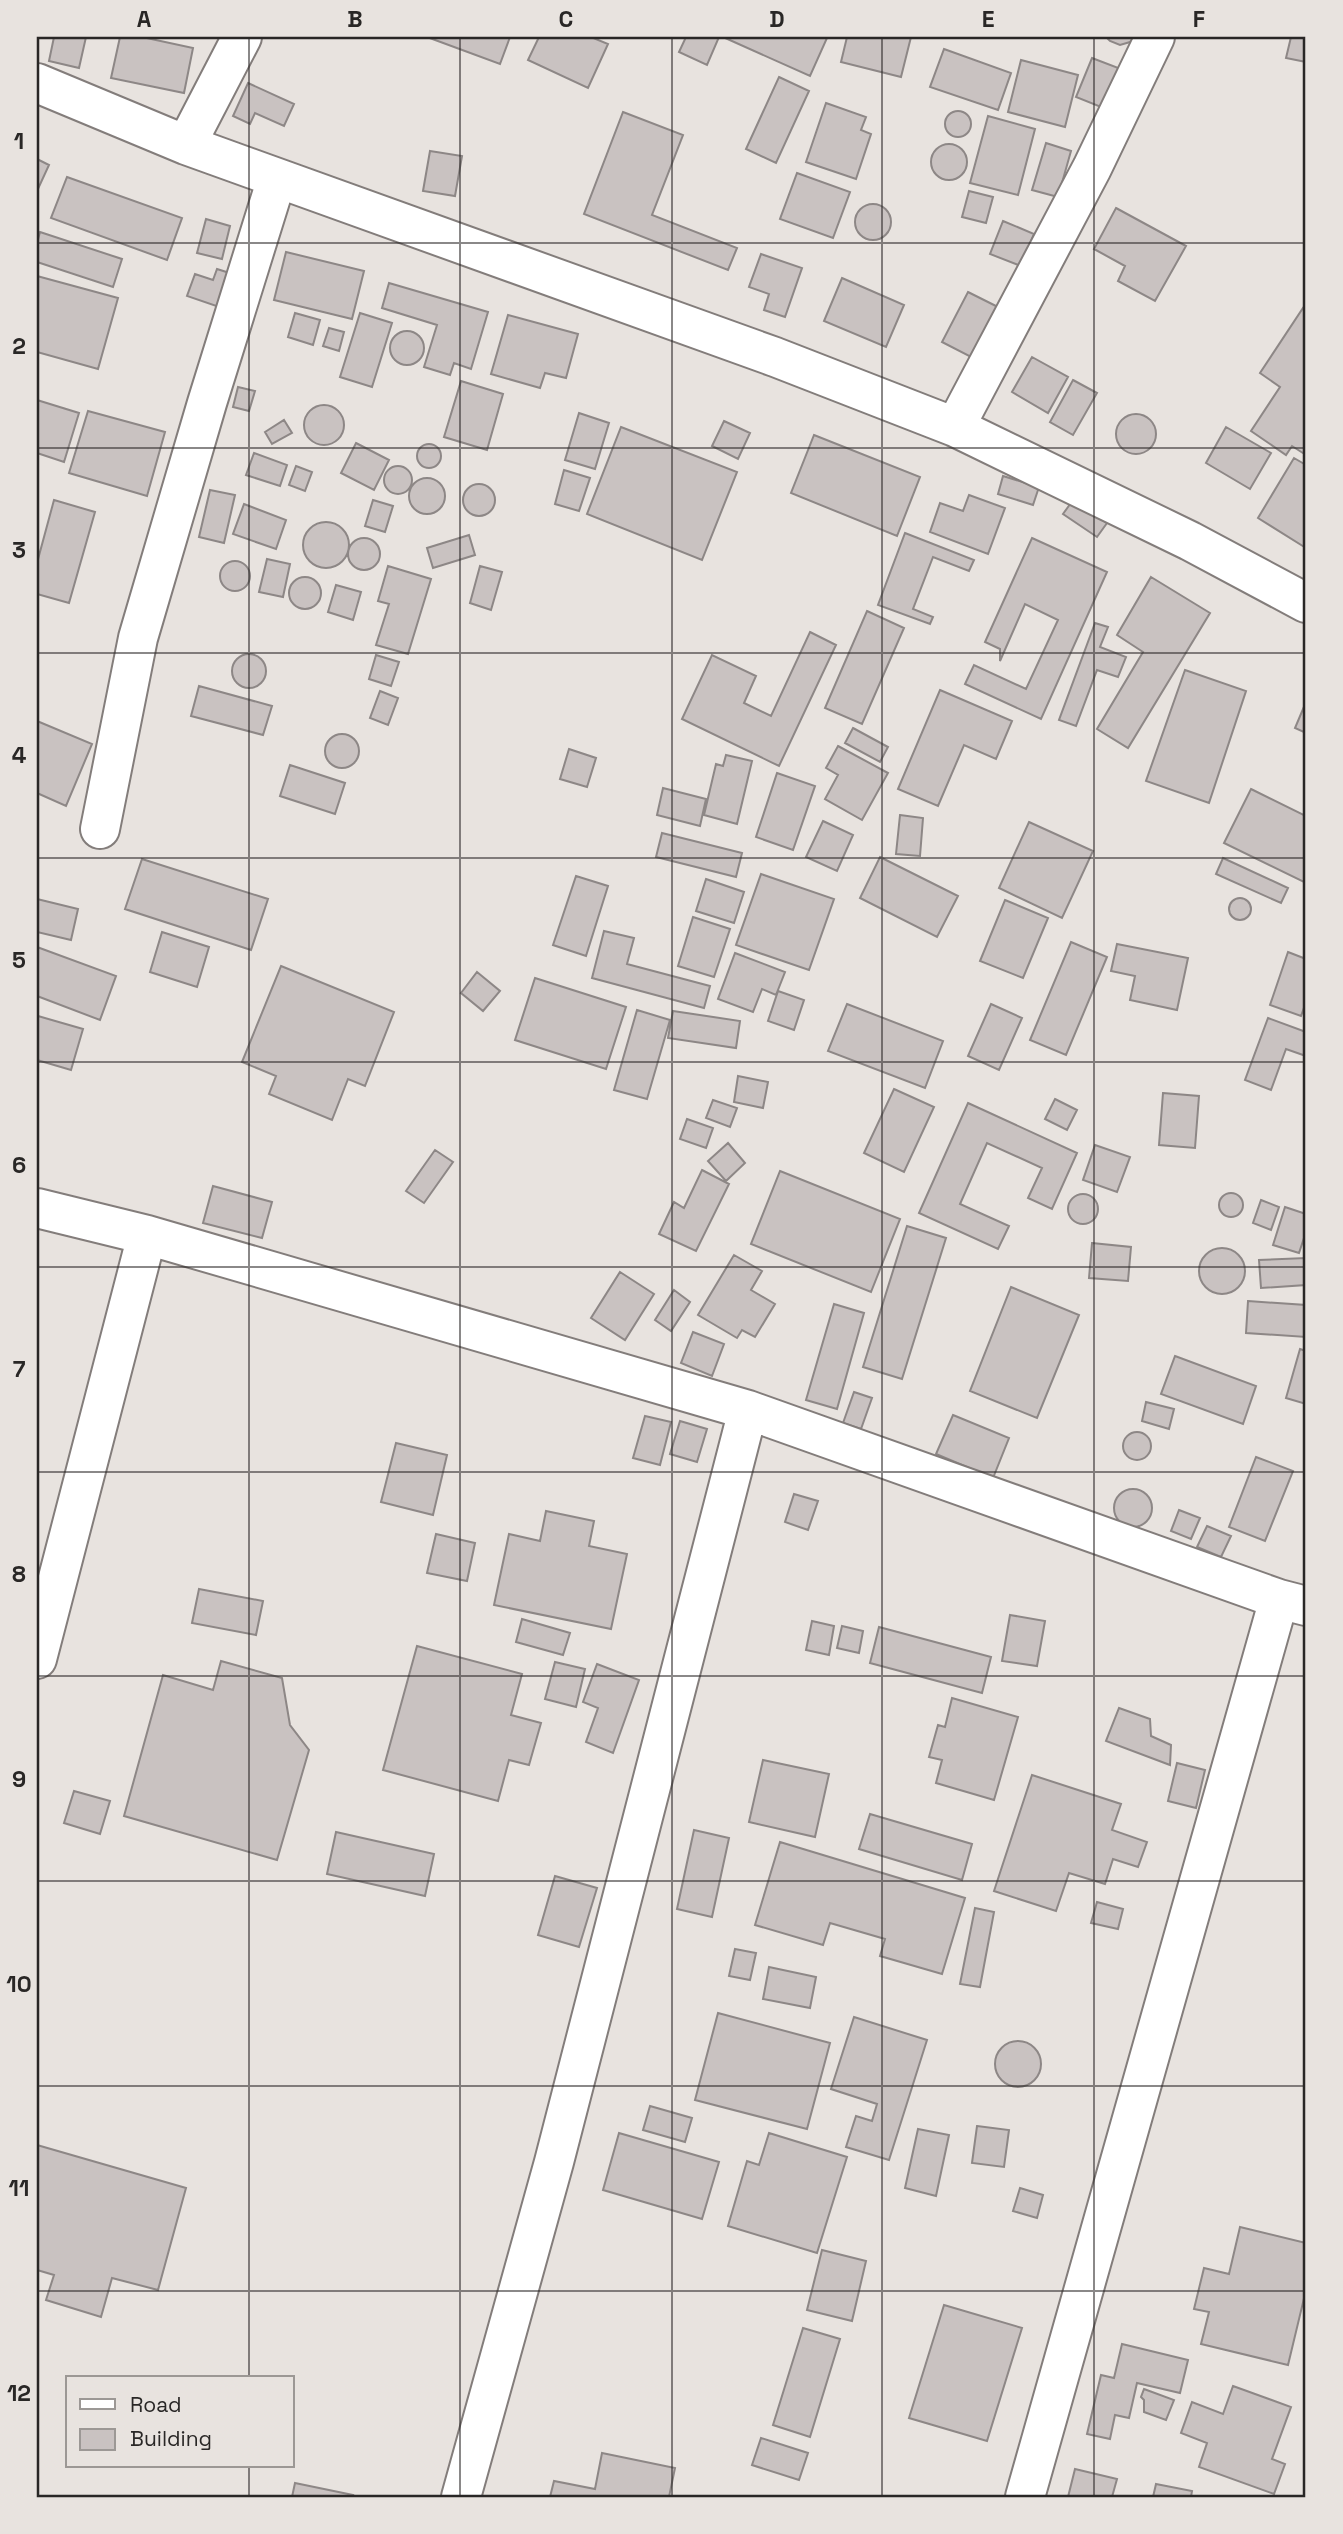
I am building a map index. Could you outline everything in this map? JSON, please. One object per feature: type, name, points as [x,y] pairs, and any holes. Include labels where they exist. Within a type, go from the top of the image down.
[{"type":"street","points":[[186,145],[242,37]]},
{"type":"street","points":[[955,427],[1092,168],[1155,37]]},
{"type":"street","points":[[37,83],[186,145],[775,357],[955,427],[1190,541],[1306,603]]},
{"type":"street","points":[[100,829],[138,638],[207,402],[277,178]]},
{"type":"street","points":[[37,1208],[147,1235],[748,1410],[1293,1602],[1025,2497]]},
{"type":"street","points":[[37,1659],[147,1235]]},
{"type":"street","points":[[461,2497],[554,2162],[748,1410]]},
{"type":"building","points":[[54,37],[86,37],[79,68],[49,61]]},
{"type":"building","points":[[120,37],[142,37],[193,48],[184,93],[111,78]]},
{"type":"building","points":[[427,37],[510,37],[500,64]]},
{"type":"building","points":[[539,37],[591,37],[608,44],[588,88],[528,60]]},
{"type":"building","points":[[686,37],[719,37],[707,65],[679,52]]},
{"type":"building","points":[[723,37],[825,37],[827,38],[810,76]]},
{"type":"building","points":[[847,37],[911,37],[901,77],[841,62]]},
{"type":"building","points":[[1106,37],[1135,37],[1120,45]]},
{"type":"building","points":[[1291,37],[1306,37],[1306,62],[1286,58]]},
{"type":"building","points":[[944,49],[1011,73],[998,110],[930,87]]},
{"type":"building","points":[[1092,58],[1121,69],[1106,109],[1076,97]]},
{"type":"building","points":[[1021,60],[1078,75],[1065,127],[1008,112]]},
{"type":"building","points":[[779,77],[809,91],[776,163],[746,149]]},
{"type":"building","points":[[248,83],[294,104],[284,126],[255,113],[250,124],[233,116]]},
{"type":"building","points":[[826,103],[866,117],[861,130],[871,134],[856,179],[806,162]]},
{"type":"building","points":[[958,111],[967,115],[971,124],[967,133],[958,137],[949,133],[945,124],[949,115]]},
{"type":"building","points":[[623,112],[683,135],[652,215],[737,248],[728,270],[584,214]]},
{"type":"building","points":[[988,116],[1035,129],[1018,195],[970,183]]},
{"type":"building","points":[[1046,143],[1071,151],[1058,197],[1032,190]]},
{"type":"building","points":[[949,144],[962,149],[967,162],[962,175],[949,180],[936,175],[931,162],[936,149]]},
{"type":"building","points":[[430,151],[462,156],[455,196],[423,191]]},
{"type":"building","points":[[37,159],[49,165],[37,191]]},
{"type":"building","points":[[797,173],[850,192],[833,238],[780,219]]},
{"type":"building","points":[[67,177],[182,218],[167,260],[51,218]]},
{"type":"building","points":[[969,191],[993,197],[986,223],[962,217]]},
{"type":"building","points":[[873,204],[886,209],[891,222],[886,235],[873,240],[860,235],[855,222],[860,209]]},
{"type":"building","points":[[1116,208],[1186,246],[1155,301],[1118,281],[1125,266],[1094,249]]},
{"type":"building","points":[[206,219],[230,226],[222,259],[197,253]]},
{"type":"building","points":[[1003,221],[1034,234],[1021,266],[990,254]]},
{"type":"building","points":[[40,232],[122,259],[113,287],[37,262]]},
{"type":"building","points":[[286,252],[364,271],[352,319],[274,300]]},
{"type":"building","points":[[761,254],[802,268],[785,317],[764,310],[769,294],[749,287]]},
{"type":"building","points":[[217,269],[239,276],[228,310],[187,296],[195,274],[213,280]]},
{"type":"building","points":[[37,276],[118,298],[98,369],[37,352]]},
{"type":"building","points":[[842,278],[904,305],[886,347],[824,321]]},
{"type":"building","points":[[389,283],[488,312],[471,369],[454,363],[450,375],[424,367],[437,325],[382,308]]},
{"type":"building","points":[[968,292],[1000,308],[973,358],[942,342]]},
{"type":"building","points":[[1303,308],[1306,310],[1306,455],[1292,446],[1286,455],[1251,431],[1280,387],[1260,373]]},
{"type":"building","points":[[295,313],[320,320],[313,345],[288,337]]},
{"type":"building","points":[[360,313],[392,323],[372,387],[340,377]]},
{"type":"building","points":[[508,315],[578,334],[566,378],[545,373],[540,388],[491,374]]},
{"type":"building","points":[[329,328],[344,332],[339,351],[323,346]]},
{"type":"building","points":[[407,331],[419,336],[424,348],[419,360],[407,365],[395,360],[390,348],[395,336]]},
{"type":"building","points":[[1032,357],[1068,377],[1048,413],[1012,392]]},
{"type":"building","points":[[1073,380],[1097,393],[1073,435],[1050,422]]},
{"type":"building","points":[[461,381],[503,394],[487,450],[444,437]]},
{"type":"building","points":[[238,387],[255,391],[249,411],[233,407]]},
{"type":"building","points":[[37,400],[79,413],[64,462],[37,453]]},
{"type":"building","points":[[324,405],[338,411],[344,425],[338,439],[324,445],[310,439],[304,425],[310,411]]},
{"type":"building","points":[[88,411],[165,432],[147,496],[69,473]]},
{"type":"building","points":[[579,413],[609,423],[595,469],[565,460]]},
{"type":"building","points":[[1136,414],[1144,415],[1150,420],[1155,426],[1155,442],[1150,448],[1144,453],[1136,454],[1128,453],[1122,448],[1117,442],[1116,434],[1117,426],[1122,420],[1128,415]]},
{"type":"building","points":[[284,420],[292,433],[272,444],[265,432]]},
{"type":"building","points":[[724,421],[750,433],[738,459],[712,446]]},
{"type":"building","points":[[621,427],[737,472],[702,560],[587,514]]},
{"type":"building","points":[[1226,427],[1271,453],[1250,489],[1206,463]]},
{"type":"building","points":[[814,435],[920,477],[897,536],[791,493]]},
{"type":"building","points":[[356,443],[389,460],[374,490],[341,473]]},
{"type":"building","points":[[429,444],[438,447],[441,456],[438,465],[429,468],[420,465],[417,456],[420,447]]},
{"type":"building","points":[[254,453],[287,465],[280,486],[246,475]]},
{"type":"building","points":[[1294,458],[1306,465],[1306,548],[1258,518]]},
{"type":"building","points":[[296,466],[312,472],[305,491],[289,485]]},
{"type":"building","points":[[398,466],[408,470],[412,480],[408,490],[398,494],[388,490],[384,480],[388,470]]},
{"type":"building","points":[[564,470],[590,478],[579,511],[555,504]]},
{"type":"building","points":[[1003,476],[1039,487],[1033,505],[998,494]]},
{"type":"building","points":[[427,478],[440,483],[445,496],[440,509],[427,514],[414,509],[409,496],[414,483]]},
{"type":"building","points":[[479,484],[490,489],[495,500],[490,511],[479,516],[468,511],[463,500],[468,489]]},
{"type":"building","points":[[210,490],[235,495],[224,543],[199,537]]},
{"type":"building","points":[[969,495],[1005,508],[988,554],[930,532],[940,503],[963,511]]},
{"type":"building","points":[[54,500],[95,512],[69,603],[37,594],[37,563]]},
{"type":"building","points":[[373,500],[393,506],[385,532],[365,526]]},
{"type":"building","points":[[1073,500],[1107,523],[1097,537],[1063,514]]},
{"type":"building","points":[[244,504],[286,520],[276,549],[233,534]]},
{"type":"building","points":[[326,522],[342,529],[349,545],[342,561],[326,568],[310,561],[303,545],[310,529]]},
{"type":"building","points":[[905,533],[974,560],[969,571],[933,557],[913,609],[933,617],[930,624],[878,605]]},
{"type":"building","points":[[469,535],[475,555],[433,568],[427,548]]},
{"type":"building","points":[[364,538],[375,543],[380,554],[375,565],[364,570],[353,565],[348,554],[353,543]]},
{"type":"building","points":[[1032,538],[1107,572],[1041,719],[965,684],[974,665],[1026,689],[1058,620],[1025,604],[1000,661],[1000,649],[985,642]]},
{"type":"building","points":[[267,559],[290,564],[283,597],[259,592]]},
{"type":"building","points":[[235,561],[246,565],[250,576],[246,587],[235,591],[224,587],[220,576],[224,565]]},
{"type":"building","points":[[388,566],[431,579],[408,654],[376,645],[389,604],[378,601]]},
{"type":"building","points":[[480,566],[502,572],[491,610],[470,603]]},
{"type":"building","points":[[305,577],[316,582],[321,593],[316,604],[305,609],[294,604],[289,593],[294,582]]},
{"type":"building","points":[[1151,577],[1210,613],[1128,748],[1097,729],[1143,652],[1117,635]]},
{"type":"building","points":[[336,585],[361,592],[353,620],[328,612]]},
{"type":"building","points":[[867,611],[904,628],[862,724],[825,708]]},
{"type":"building","points":[[1095,623],[1108,627],[1100,647],[1126,657],[1118,677],[1097,670],[1076,726],[1059,720]]},
{"type":"building","points":[[810,632],[836,645],[779,766],[682,719],[712,655],[756,676],[744,703],[771,716]]},
{"type":"building","points":[[249,654],[261,659],[266,671],[261,683],[249,688],[237,683],[232,671],[237,659]]},
{"type":"building","points":[[376,655],[399,662],[391,686],[369,679]]},
{"type":"building","points":[[1185,670],[1246,691],[1209,803],[1146,781]]},
{"type":"building","points":[[199,686],[272,706],[263,735],[191,716]]},
{"type":"building","points":[[940,690],[1012,721],[996,759],[964,745],[938,806],[898,789]]},
{"type":"building","points":[[380,691],[398,698],[388,725],[370,718]]},
{"type":"building","points":[[1306,702],[1306,733],[1295,728]]},
{"type":"building","points":[[37,721],[92,744],[66,806],[37,793]]},
{"type":"building","points":[[853,728],[888,747],[880,762],[845,743]]},
{"type":"building","points":[[342,734],[354,739],[359,751],[354,763],[342,768],[330,763],[325,751],[330,739]]},
{"type":"building","points":[[838,746],[888,773],[862,820],[825,799],[838,775],[826,768]]},
{"type":"building","points":[[569,749],[596,758],[587,787],[560,779]]},
{"type":"building","points":[[726,755],[752,761],[737,824],[704,815],[716,764],[723,766]]},
{"type":"building","points":[[290,765],[345,783],[335,814],[280,796]]},
{"type":"building","points":[[777,773],[815,786],[793,850],[756,837]]},
{"type":"building","points":[[663,788],[706,799],[700,826],[657,815]]},
{"type":"building","points":[[1251,789],[1306,816],[1306,883],[1224,843]]},
{"type":"building","points":[[900,815],[923,818],[920,856],[896,854]]},
{"type":"building","points":[[823,821],[853,835],[837,871],[806,857]]},
{"type":"building","points":[[1029,822],[1093,851],[1062,918],[999,888]]},
{"type":"building","points":[[662,833],[742,853],[736,877],[656,857]]},
{"type":"building","points":[[880,857],[958,896],[937,937],[860,898]]},
{"type":"building","points":[[1223,858],[1288,888],[1281,903],[1216,874]]},
{"type":"building","points":[[142,859],[268,899],[251,950],[125,909]]},
{"type":"building","points":[[761,874],[834,899],[809,970],[736,945]]},
{"type":"building","points":[[576,876],[608,886],[586,956],[553,945]]},
{"type":"building","points":[[706,879],[744,892],[734,923],[696,911]]},
{"type":"building","points":[[1240,898],[1248,901],[1251,909],[1248,917],[1240,920],[1232,917],[1229,909],[1232,901]]},
{"type":"building","points":[[37,899],[78,909],[71,940],[37,932]]},
{"type":"building","points":[[1005,900],[1048,918],[1023,978],[980,961]]},
{"type":"building","points":[[693,917],[730,929],[714,977],[678,966]]},
{"type":"building","points":[[604,931],[634,938],[627,964],[710,986],[704,1008],[592,978]]},
{"type":"building","points":[[162,932],[209,947],[197,987],[150,972]]},
{"type":"building","points":[[1071,942],[1107,957],[1066,1055],[1030,1040]]},
{"type":"building","points":[[1117,944],[1188,958],[1177,1010],[1130,1000],[1135,976],[1111,971]]},
{"type":"building","points":[[37,947],[116,976],[100,1020],[37,996]]},
{"type":"building","points":[[1288,952],[1306,959],[1306,1002],[1301,1016],[1270,1005]]},
{"type":"building","points":[[735,953],[785,972],[776,995],[762,989],[753,1012],[718,999]]},
{"type":"building","points":[[281,966],[394,1012],[365,1086],[348,1079],[332,1120],[269,1094],[276,1076],[242,1062]]},
{"type":"building","points":[[477,972],[500,991],[483,1011],[461,993]]},
{"type":"building","points":[[535,978],[626,1007],[606,1069],[515,1040]]},
{"type":"building","points":[[778,991],[804,1000],[794,1030],[768,1021]]},
{"type":"building","points":[[847,1004],[943,1041],[925,1088],[828,1051]]},
{"type":"building","points":[[991,1004],[1022,1018],[999,1070],[968,1056]]},
{"type":"building","points":[[637,1010],[670,1020],[647,1099],[614,1090]]},
{"type":"building","points":[[673,1011],[740,1021],[736,1048],[668,1038]]},
{"type":"building","points":[[38,1016],[83,1029],[71,1070],[37,1060]]},
{"type":"building","points":[[1268,1018],[1306,1032],[1306,1056],[1286,1049],[1271,1090],[1245,1080]]},
{"type":"building","points":[[738,1076],[768,1082],[763,1108],[734,1102]]},
{"type":"building","points":[[894,1089],[934,1107],[904,1172],[864,1153]]},
{"type":"building","points":[[1163,1093],[1199,1096],[1195,1148],[1159,1145]]},
{"type":"building","points":[[1055,1099],[1077,1110],[1067,1130],[1045,1119]]},
{"type":"building","points":[[713,1100],[737,1108],[730,1127],[706,1118]]},
{"type":"building","points":[[968,1103],[1077,1153],[1052,1209],[1028,1198],[1042,1168],[987,1143],[960,1204],[1009,1226],[998,1249],[919,1213]]},
{"type":"building","points":[[687,1119],[713,1128],[706,1148],[680,1139]]},
{"type":"building","points":[[728,1143],[745,1163],[726,1181],[708,1161]]},
{"type":"building","points":[[1095,1145],[1130,1157],[1117,1192],[1083,1180]]},
{"type":"building","points":[[435,1150],[453,1162],[424,1203],[406,1191]]},
{"type":"building","points":[[702,1170],[729,1184],[696,1251],[659,1234],[674,1202],[684,1208]]},
{"type":"building","points":[[780,1171],[900,1219],[871,1292],[751,1244]]},
{"type":"building","points":[[213,1186],[272,1202],[262,1238],[203,1223]]},
{"type":"building","points":[[1231,1193],[1240,1196],[1243,1205],[1240,1214],[1231,1217],[1222,1214],[1219,1205],[1222,1196]]},
{"type":"building","points":[[1083,1194],[1093,1199],[1098,1209],[1093,1219],[1083,1224],[1073,1219],[1068,1209],[1073,1199]]},
{"type":"building","points":[[1261,1200],[1279,1207],[1271,1230],[1253,1223]]},
{"type":"building","points":[[1285,1207],[1306,1214],[1306,1239],[1304,1238],[1299,1253],[1273,1245]]},
{"type":"building","points":[[907,1226],[946,1238],[902,1379],[863,1367]]},
{"type":"building","points":[[1092,1243],[1131,1247],[1128,1281],[1089,1278]]},
{"type":"building","points":[[1222,1248],[1238,1255],[1245,1271],[1238,1287],[1222,1294],[1206,1287],[1199,1271],[1206,1255]]},
{"type":"building","points":[[734,1255],[762,1271],[751,1290],[775,1304],[755,1337],[742,1330],[737,1338],[698,1315]]},
{"type":"building","points":[[1306,1258],[1306,1285],[1261,1288],[1259,1260]]},
{"type":"building","points":[[620,1272],[654,1294],[625,1340],[591,1318]]},
{"type":"building","points":[[1011,1287],[1079,1315],[1037,1418],[970,1391]]},
{"type":"building","points":[[674,1290],[690,1302],[671,1331],[655,1320]]},
{"type":"building","points":[[1248,1301],[1306,1305],[1306,1337],[1246,1333]]},
{"type":"building","points":[[834,1304],[864,1313],[837,1409],[806,1400]]},
{"type":"building","points":[[693,1332],[724,1344],[712,1376],[681,1363]]},
{"type":"building","points":[[1300,1349],[1306,1351],[1306,1404],[1286,1398]]},
{"type":"building","points":[[1175,1356],[1256,1386],[1243,1424],[1161,1394]]},
{"type":"building","points":[[854,1392],[872,1398],[861,1429],[843,1423]]},
{"type":"building","points":[[1146,1402],[1174,1409],[1169,1429],[1142,1421]]},
{"type":"building","points":[[953,1415],[1009,1438],[993,1478],[936,1454]]},
{"type":"building","points":[[645,1416],[671,1422],[660,1465],[633,1458]]},
{"type":"building","points":[[680,1421],[707,1429],[697,1462],[670,1454]]},
{"type":"building","points":[[1137,1432],[1147,1436],[1151,1446],[1147,1456],[1137,1460],[1127,1456],[1123,1446],[1127,1436]]},
{"type":"building","points":[[396,1443],[447,1455],[433,1515],[381,1502]]},
{"type":"building","points":[[1256,1457],[1293,1471],[1265,1541],[1229,1527]]},
{"type":"building","points":[[1133,1489],[1146,1495],[1152,1508],[1146,1521],[1133,1527],[1120,1521],[1114,1508],[1120,1495]]},
{"type":"building","points":[[794,1494],[818,1501],[808,1530],[785,1522]]},
{"type":"building","points":[[1179,1510],[1200,1518],[1191,1539],[1171,1531]]},
{"type":"building","points":[[546,1511],[594,1521],[589,1546],[627,1554],[611,1629],[494,1605],[509,1534],[540,1541]]},
{"type":"building","points":[[1207,1526],[1231,1536],[1221,1557],[1197,1547]]},
{"type":"building","points":[[436,1534],[475,1543],[467,1581],[427,1573]]},
{"type":"building","points":[[199,1589],[263,1601],[256,1635],[192,1623]]},
{"type":"building","points":[[1010,1615],[1045,1621],[1037,1666],[1002,1661]]},
{"type":"building","points":[[522,1619],[570,1633],[563,1655],[516,1642]]},
{"type":"building","points":[[812,1621],[834,1626],[829,1655],[806,1650]]},
{"type":"building","points":[[842,1626],[863,1631],[859,1653],[837,1648]]},
{"type":"building","points":[[879,1627],[991,1657],[982,1693],[870,1663]]},
{"type":"building","points":[[417,1646],[522,1674],[511,1715],[541,1723],[529,1765],[509,1760],[498,1801],[383,1770]]},
{"type":"building","points":[[221,1661],[282,1678],[290,1725],[309,1750],[277,1860],[124,1816],[163,1675],[213,1690]]},
{"type":"building","points":[[555,1662],[585,1669],[576,1707],[545,1699]]},
{"type":"building","points":[[597,1664],[639,1680],[613,1753],[586,1742],[598,1708],[583,1702]]},
{"type":"building","points":[[952,1698],[1018,1717],[994,1800],[936,1783],[942,1760],[929,1757],[938,1725],[945,1727]]},
{"type":"building","points":[[1119,1708],[1150,1719],[1151,1736],[1171,1745],[1170,1765],[1106,1741]]},
{"type":"building","points":[[763,1760],[829,1774],[815,1837],[749,1822]]},
{"type":"building","points":[[1177,1763],[1205,1770],[1196,1808],[1168,1801]]},
{"type":"building","points":[[1032,1775],[1121,1804],[1112,1830],[1147,1842],[1138,1867],[1113,1859],[1105,1884],[1069,1873],[1056,1911],[994,1891]]},
{"type":"building","points":[[74,1791],[110,1801],[100,1834],[64,1823]]},
{"type":"building","points":[[870,1814],[972,1844],[962,1880],[859,1849]]},
{"type":"building","points":[[694,1830],[729,1838],[712,1917],[677,1909]]},
{"type":"building","points":[[336,1832],[434,1854],[425,1896],[327,1874]]},
{"type":"building","points":[[780,1842],[965,1898],[942,1974],[880,1956],[885,1939],[830,1923],[823,1945],[755,1925]]},
{"type":"building","points":[[555,1876],[597,1888],[579,1947],[538,1935]]},
{"type":"building","points":[[1097,1902],[1123,1909],[1118,1929],[1091,1923]]},
{"type":"building","points":[[975,1908],[994,1912],[980,1987],[960,1984]]},
{"type":"building","points":[[735,1949],[756,1953],[750,1980],[729,1976]]},
{"type":"building","points":[[769,1967],[816,1977],[810,2008],[763,1999]]},
{"type":"building","points":[[718,2013],[830,2043],[807,2129],[695,2100]]},
{"type":"building","points":[[854,2017],[927,2040],[889,2160],[846,2147],[856,2116],[872,2121],[877,2104],[831,2089]]},
{"type":"building","points":[[1018,2041],[1034,2048],[1041,2064],[1034,2080],[1018,2087],[1002,2080],[995,2064],[1002,2048]]},
{"type":"building","points":[[650,2106],[692,2118],[685,2142],[643,2130]]},
{"type":"building","points":[[977,2126],[1009,2130],[1004,2167],[972,2163]]},
{"type":"building","points":[[918,2129],[949,2135],[936,2196],[905,2188]]},
{"type":"building","points":[[619,2133],[719,2162],[702,2219],[603,2190]]},
{"type":"building","points":[[769,2133],[847,2157],[817,2253],[728,2226],[747,2161],[759,2165]]},
{"type":"building","points":[[37,2145],[186,2188],[158,2290],[112,2278],[101,2317],[46,2300],[54,2275],[37,2270]]},
{"type":"building","points":[[1020,2188],[1043,2195],[1037,2218],[1013,2211]]},
{"type":"building","points":[[1240,2227],[1306,2243],[1306,2290],[1288,2365],[1201,2344],[1209,2312],[1194,2309],[1204,2268],[1229,2274]]},
{"type":"building","points":[[822,2250],[866,2261],[852,2321],[807,2310]]},
{"type":"building","points":[[944,2305],[1022,2328],[987,2441],[909,2418]]},
{"type":"building","points":[[803,2328],[840,2339],[810,2437],[773,2425]]},
{"type":"building","points":[[1122,2344],[1188,2360],[1180,2393],[1137,2383],[1129,2418],[1115,2415],[1110,2439],[1087,2434],[1101,2375],[1114,2378]]},
{"type":"building","points":[[1233,2386],[1291,2407],[1272,2459],[1285,2464],[1274,2494],[1199,2467],[1207,2443],[1181,2433],[1192,2402],[1223,2414]]},
{"type":"building","points":[[1144,2389],[1174,2400],[1166,2420],[1144,2412],[1144,2400],[1141,2397]]},
{"type":"building","points":[[761,2438],[808,2453],[799,2480],[752,2465]]},
{"type":"building","points":[[602,2453],[675,2468],[669,2497],[550,2497],[554,2481],[595,2489]]},
{"type":"building","points":[[1075,2469],[1117,2479],[1112,2497],[1068,2497]]},
{"type":"building","points":[[295,2483],[353,2495],[292,2497]]},
{"type":"building","points":[[1156,2484],[1192,2491],[1191,2497],[1153,2497]]}]
